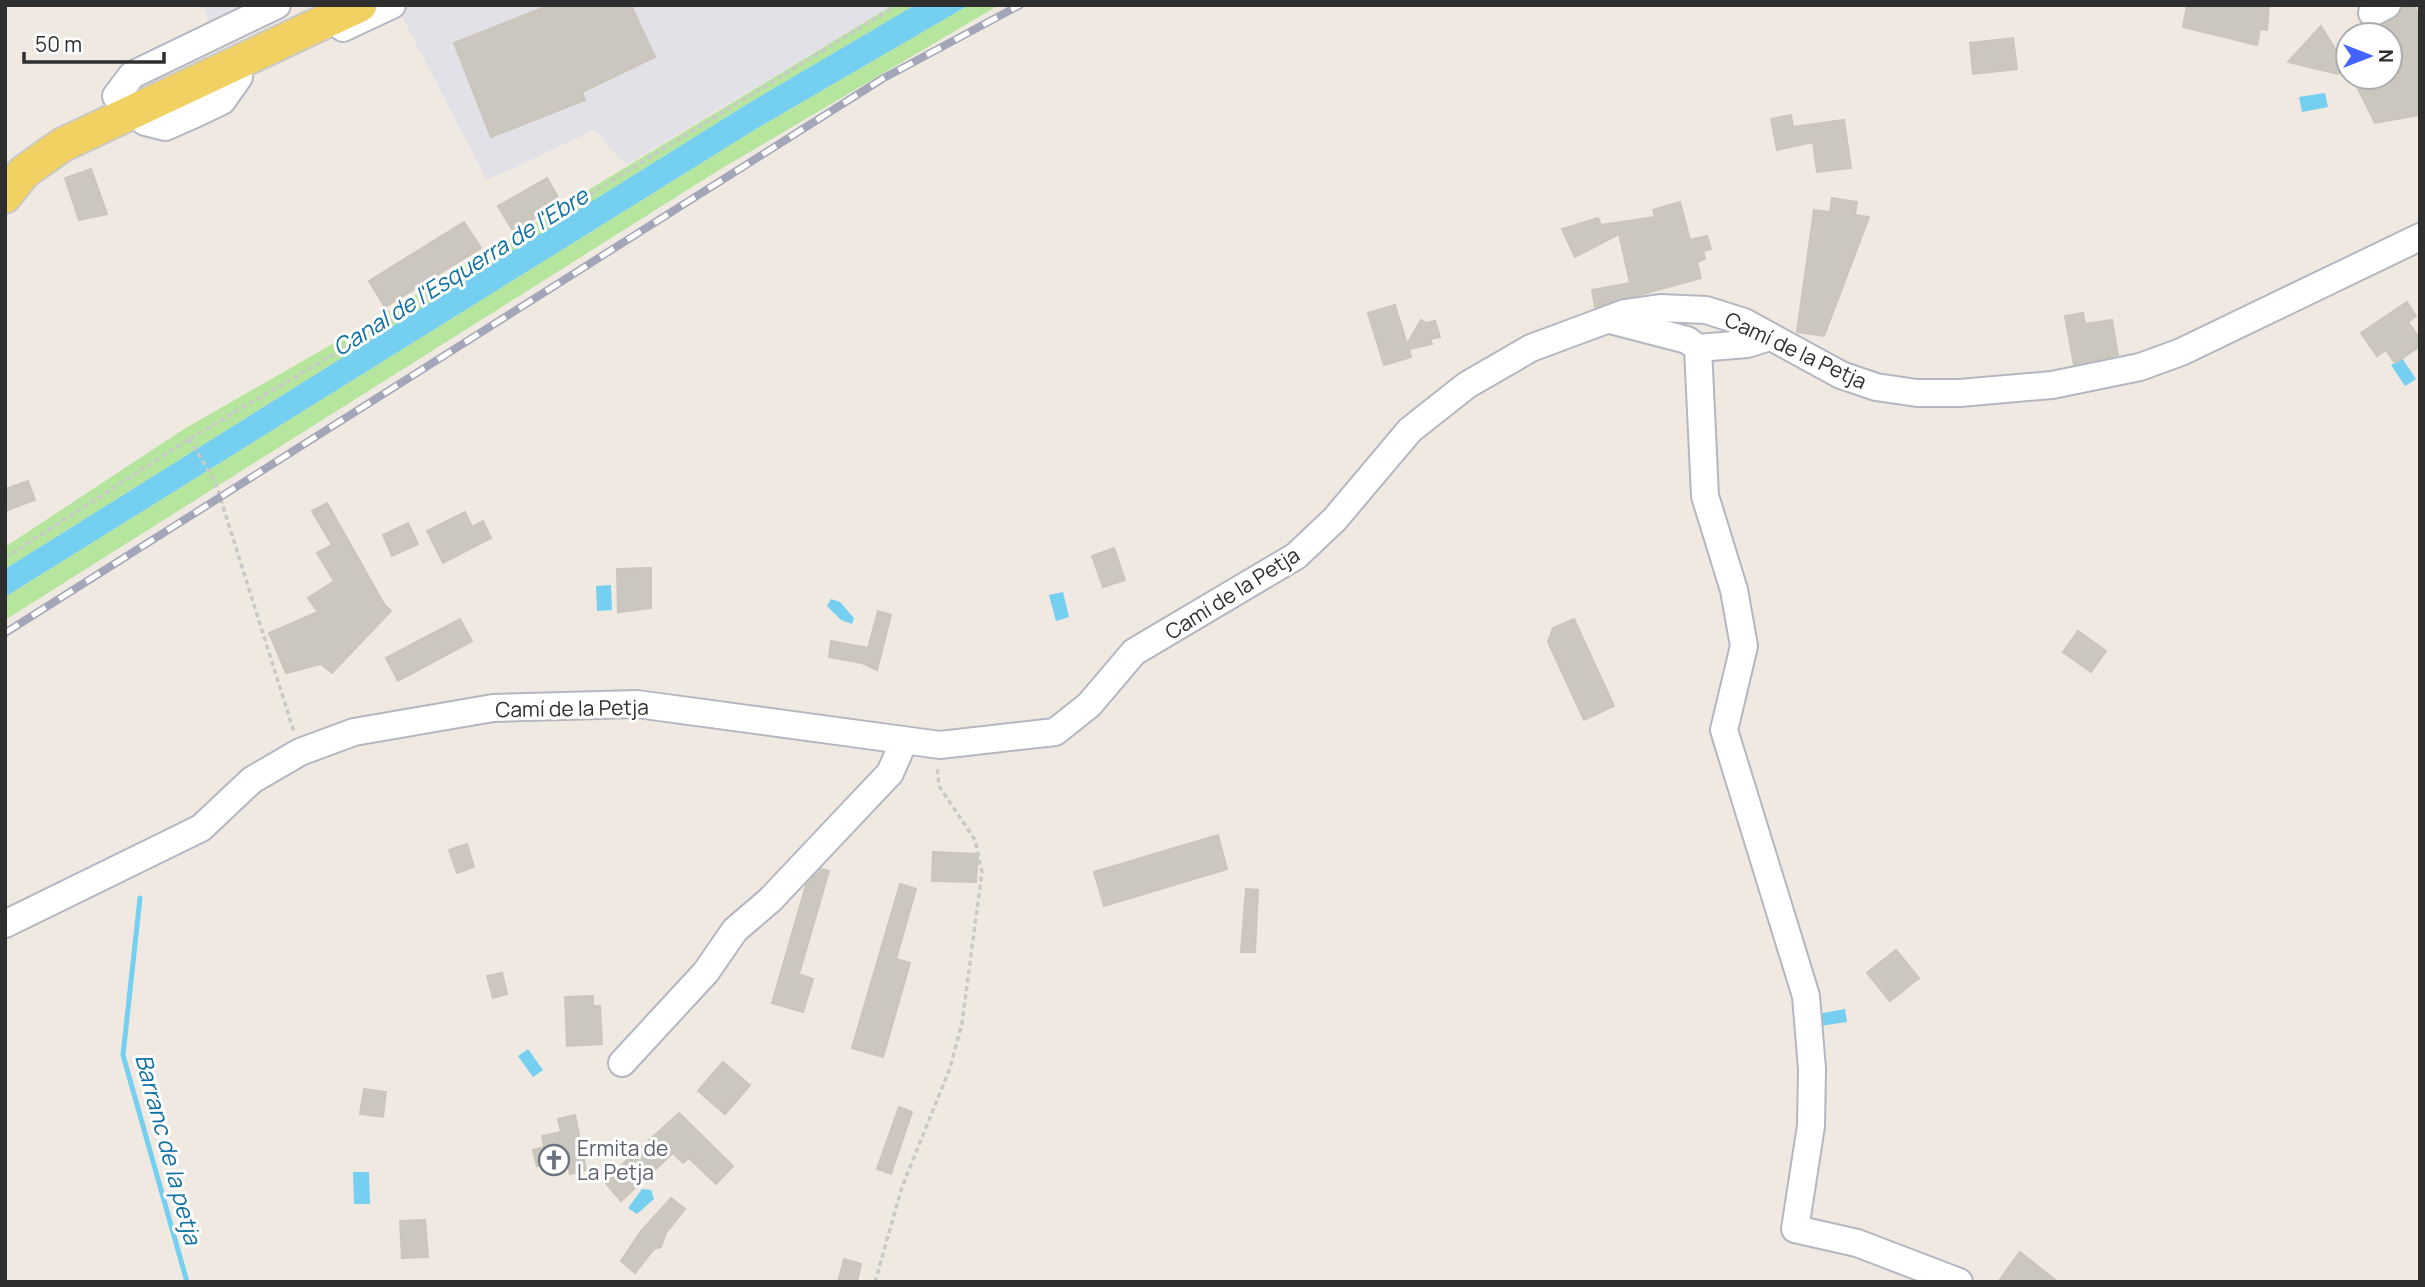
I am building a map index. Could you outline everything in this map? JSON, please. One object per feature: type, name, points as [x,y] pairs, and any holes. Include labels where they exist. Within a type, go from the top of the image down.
[{"type":"main road","points":[[5,157],[56,126],[116,96],[313,5]]},
{"type":"main road","points":[[5,196],[24,172],[45,155],[360,5]]},
{"type":"street","points":[[116,96],[132,75],[247,13],[277,5]]},
{"type":"street","points":[[45,155],[94,143],[145,122],[165,127],[222,101],[239,77],[392,5]]},
{"type":"street","name":"Camí de la Petja","points":[[5,925],[201,828],[253,780],[300,752],[354,732],[493,708],[637,704],[940,745],[1055,732],[1089,705],[1135,652],[1296,556],[1335,519],[1410,430],[1467,384],[1531,348],[1605,319],[1660,308],[1706,310],[1744,322],[1841,375],[1876,387],[1917,393],[1960,393],[2052,385],[2140,367],[2181,352],[2420,237]]},
{"type":"street","points":[[1605,319],[1687,340],[1698,348],[1747,344],[1770,337]]},
{"type":"street","points":[[1698,348],[1705,496],[1734,590],[1744,646],[1724,730],[1806,996],[1812,1069],[1811,1126],[1795,1229],[1857,1243],[1959,1282]]},
{"type":"street","points":[[622,1063],[706,972],[735,930],[770,900],[890,773],[904,741]]},
{"type":"path","points":[[5,558],[189,439],[411,309],[621,175],[897,5]]},
{"type":"path","points":[[189,439],[211,474],[300,752]]},
{"type":"path","points":[[874,1282],[902,1187],[950,1068],[962,1023],[982,872],[975,840],[939,786],[936,767],[940,745]]},
{"type":"shaded area","points":[[202,5],[264,5],[211,27]]},
{"type":"shaded area","points":[[396,5],[893,5],[626,165],[594,130],[487,180]]},
{"type":"green space","points":[[893,5],[915,5],[744,106],[5,569],[5,547],[184,429],[376,319]]},
{"type":"green space","points":[[969,5],[999,5],[719,170],[5,620],[5,597],[756,129]]},
{"type":"water","points":[[915,5],[969,5],[756,129],[5,597],[5,569],[744,106]]},
{"type":"water","points":[[2325,93],[2328,107],[2302,112],[2299,97]]},
{"type":"water","points":[[2402,358],[2416,379],[2405,386],[2391,365]]},
{"type":"water","points":[[611,585],[612,610],[597,611],[596,586]]},
{"type":"water","points":[[1063,592],[1069,617],[1056,621],[1049,595]]},
{"type":"water","points":[[831,599],[840,602],[854,618],[852,624],[841,620],[827,606]]},
{"type":"water","points":[[1845,1009],[1847,1022],[1820,1026],[1818,1014]]},
{"type":"water","points":[[528,1049],[543,1070],[533,1077],[518,1056]]},
{"type":"water","points":[[353,1172],[369,1172],[370,1204],[354,1204]]},
{"type":"water","points":[[642,1189],[651,1190],[654,1199],[637,1214],[628,1208]]},
{"type":"building","points":[[550,5],[631,5],[655,57],[582,92],[585,100],[491,137],[454,43]]},
{"type":"building","points":[[2187,5],[2269,5],[2267,30],[2260,29],[2257,45],[2183,27]]},
{"type":"building","points":[[2414,5],[2420,17],[2420,115],[2375,123],[2359,91],[2404,91],[2404,21],[2389,21],[2395,18],[2402,7]]},
{"type":"building","points":[[2321,26],[2334,47],[2334,73],[2288,62]]},
{"type":"building","points":[[2013,38],[2017,69],[1973,74],[1970,43]]},
{"type":"building","points":[[1791,115],[1793,127],[1844,120],[1851,168],[1817,172],[1813,142],[1777,150],[1771,119]]},
{"type":"building","points":[[91,169],[107,214],[79,220],[65,178]]},
{"type":"building","points":[[547,178],[561,203],[513,231],[498,206]]},
{"type":"building","points":[[1832,198],[1857,202],[1855,215],[1869,217],[1824,336],[1797,332],[1814,210],[1830,212]]},
{"type":"building","points":[[1680,202],[1690,240],[1707,236],[1711,249],[1703,251],[1705,259],[1697,262],[1701,278],[1595,307],[1592,290],[1630,283],[1619,234],[1575,257],[1562,229],[1598,218],[1601,225],[1655,217],[1653,210]]},
{"type":"building","points":[[464,222],[481,248],[385,307],[369,281]]},
{"type":"building","points":[[2407,302],[2416,316],[2408,322],[2420,339],[2420,346],[2395,363],[2386,350],[2377,356],[2361,333]]},
{"type":"building","points":[[1395,305],[1407,344],[1421,320],[1426,323],[1435,321],[1440,337],[1430,339],[1432,344],[1409,349],[1411,357],[1384,365],[1368,313]]},
{"type":"building","points":[[2083,313],[2085,324],[2112,320],[2118,355],[2074,365],[2065,316]]},
{"type":"building","points":[[28,481],[35,500],[5,511],[5,489]]},
{"type":"building","points":[[327,503],[384,604],[391,611],[332,673],[321,664],[286,673],[269,633],[318,612],[308,598],[334,581],[317,553],[332,545],[312,511]]},
{"type":"building","points":[[465,512],[472,527],[483,521],[491,538],[443,563],[427,531]]},
{"type":"building","points":[[408,523],[418,544],[392,556],[383,535]]},
{"type":"building","points":[[1114,548],[1125,580],[1103,587],[1092,556]]},
{"type":"building","points":[[651,568],[651,608],[618,612],[617,569]]},
{"type":"building","points":[[878,611],[891,615],[877,670],[862,663],[829,657],[831,641],[868,648]]},
{"type":"building","points":[[460,619],[472,641],[398,681],[386,658]]},
{"type":"building","points":[[1574,619],[1614,706],[1584,720],[1548,642],[1553,628]]},
{"type":"building","points":[[2078,631],[2106,651],[2091,672],[2063,652]]},
{"type":"building","points":[[1218,835],[1227,869],[1104,906],[1094,872]]},
{"type":"building","points":[[467,844],[474,867],[457,873],[449,850]]},
{"type":"building","points":[[933,852],[978,854],[976,882],[932,881]]},
{"type":"building","points":[[821,869],[829,871],[799,974],[813,979],[803,1012],[772,1003],[806,885]]},
{"type":"building","points":[[900,884],[916,889],[896,959],[910,963],[883,1057],[852,1048]]},
{"type":"building","points":[[1246,889],[1258,890],[1255,952],[1241,952]]},
{"type":"building","points":[[1896,950],[1919,978],[1890,1001],[1867,973]]},
{"type":"building","points":[[502,973],[507,994],[493,998],[487,976]]},
{"type":"building","points":[[593,996],[593,1006],[600,1006],[602,1044],[567,1046],[565,997]]},
{"type":"building","points":[[723,1062],[750,1085],[725,1114],[698,1091]]},
{"type":"building","points":[[364,1089],[386,1092],[383,1117],[360,1114]]},
{"type":"building","points":[[899,1107],[912,1112],[891,1174],[877,1169]]},
{"type":"building","points":[[679,1113],[733,1166],[716,1184],[689,1158],[683,1163],[673,1153],[621,1201],[604,1181]]},
{"type":"building","points":[[575,1115],[586,1170],[570,1174],[567,1160],[537,1166],[533,1150],[544,1147],[542,1136],[561,1132],[558,1119]]},
{"type":"building","points":[[671,1198],[685,1209],[666,1233],[661,1247],[654,1249],[635,1273],[621,1261],[641,1231]]},
{"type":"building","points":[[425,1220],[428,1257],[402,1258],[400,1221]]},
{"type":"building","points":[[2020,1252],[2058,1282],[1998,1282]]},
{"type":"building","points":[[844,1259],[861,1264],[857,1282],[838,1282]]},
{"type":"waterway","name":"Barranc de la petja","points":[[140,898],[123,1055],[187,1282]]},
{"type":"railway","points":[[5,633],[882,79],[1020,5]]},
{"type":"place","name":"Ermita de La Petja","points":[[554,1160]]},
{"type":"water label","name":"Canal de l'Esquerra de l'Ebre","points":[[460,271]]}]
